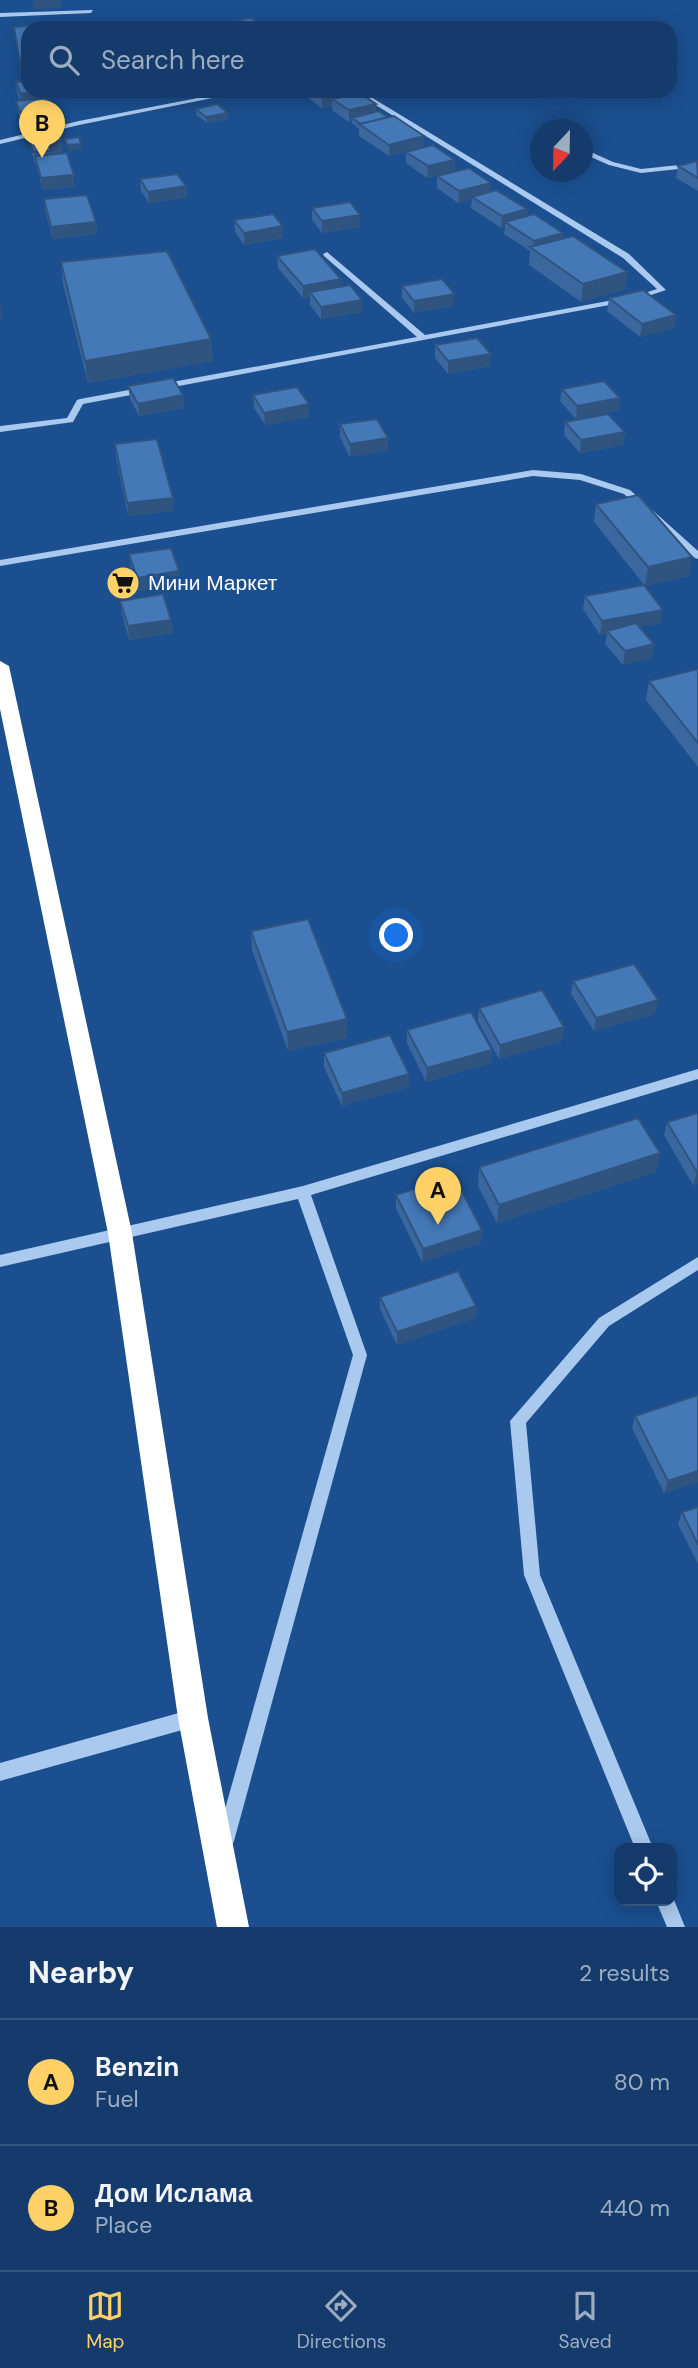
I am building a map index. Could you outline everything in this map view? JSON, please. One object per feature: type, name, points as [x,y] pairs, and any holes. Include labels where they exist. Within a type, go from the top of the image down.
[{"type":"highway","points":[[0,666],[120,1233],[193,1718],[233,1927]]},
{"type":"street","points":[[0,15],[91,11]]},
{"type":"street","points":[[0,142],[79,123],[208,98]]},
{"type":"street","points":[[0,429],[70,420],[80,401],[636,298],[662,290],[626,256],[367,98]]},
{"type":"street","points":[[593,155],[611,163],[641,171],[698,165]]},
{"type":"street","points":[[327,254],[422,338]]},
{"type":"street","points":[[0,563],[533,473],[581,477],[627,492],[698,555]]},
{"type":"street","points":[[0,1261],[303,1192],[698,1074]]},
{"type":"street","points":[[220,1858],[360,1355],[303,1192]]},
{"type":"street","points":[[642,1843],[532,1575],[518,1421],[604,1322],[698,1263]]},
{"type":"street","points":[[0,1772],[193,1718]]},
{"type":"street","points":[[668,1906],[676,1927]]},
{"type":"building","points":[[251,18],[256,21],[235,21]]},
{"type":"building","points":[[21,26],[21,58],[19,58],[14,27]]},
{"type":"building","points":[[16,82],[21,82],[21,93],[20,93]]},
{"type":"building","points":[[45,98],[50,109],[20,112],[16,101]]},
{"type":"building","points":[[367,98],[376,104],[349,110],[332,99]]},
{"type":"building","points":[[217,104],[228,113],[206,117],[196,109]]},
{"type":"building","points":[[378,111],[388,117],[361,124],[352,118]]},
{"type":"building","points":[[394,116],[424,136],[389,145],[359,124]]},
{"type":"building","points":[[59,136],[62,140],[48,142],[51,151],[33,152],[29,139]]},
{"type":"building","points":[[79,137],[81,144],[67,145],[65,139]]},
{"type":"building","points":[[433,145],[455,160],[428,166],[406,152]]},
{"type":"building","points":[[67,153],[74,175],[41,178],[35,156]]},
{"type":"building","points":[[697,161],[698,178],[678,166]]},
{"type":"building","points":[[469,168],[491,183],[459,191],[437,176]]},
{"type":"building","points":[[177,174],[186,186],[148,192],[140,179]]},
{"type":"building","points":[[496,190],[527,209],[502,216],[472,197]]},
{"type":"building","points":[[87,195],[96,222],[51,227],[44,199]]},
{"type":"building","points":[[350,202],[360,215],[322,221],[312,208]]},
{"type":"building","points":[[273,214],[283,226],[244,233],[234,220]]},
{"type":"building","points":[[534,214],[563,233],[534,241],[505,222]]},
{"type":"building","points":[[573,236],[627,272],[583,284],[530,247]]},
{"type":"building","points":[[315,249],[341,279],[303,286],[277,256]]},
{"type":"building","points":[[167,251],[211,339],[85,361],[61,262]]},
{"type":"building","points":[[442,279],[455,294],[414,301],[402,286]]},
{"type":"building","points":[[350,285],[362,300],[321,307],[310,292]]},
{"type":"building","points":[[643,290],[676,315],[642,324],[609,298]]},
{"type":"building","points":[[477,338],[491,354],[448,361],[435,345]]},
{"type":"building","points":[[173,378],[183,395],[138,404],[128,386]]},
{"type":"building","points":[[604,381],[620,398],[577,406],[562,389]]},
{"type":"building","points":[[297,387],[309,404],[264,413],[253,395]]},
{"type":"building","points":[[608,414],[625,432],[581,440],[565,422]]},
{"type":"building","points":[[377,419],[388,438],[350,444],[340,424]]},
{"type":"building","points":[[157,439],[173,498],[127,503],[115,444]]},
{"type":"building","points":[[638,495],[692,557],[648,567],[596,504]]},
{"type":"building","points":[[171,548],[179,571],[137,578],[129,554]]},
{"type":"building","points":[[644,585],[663,610],[602,621],[585,596]]},
{"type":"building","points":[[163,594],[171,620],[128,626],[120,601]]},
{"type":"building","points":[[636,623],[654,644],[625,651],[607,631]]},
{"type":"building","points":[[698,669],[698,743],[649,681]]},
{"type":"building","points":[[308,919],[347,1019],[287,1032],[251,931]]},
{"type":"building","points":[[634,964],[658,1000],[596,1018],[573,981]]},
{"type":"building","points":[[542,990],[564,1027],[500,1045],[479,1008]]},
{"type":"building","points":[[471,1012],[492,1050],[427,1068],[407,1030]]},
{"type":"building","points":[[390,1035],[409,1074],[342,1093],[324,1053]]},
{"type":"building","points":[[698,1113],[698,1172],[697,1172],[667,1122]]},
{"type":"building","points":[[638,1118],[660,1153],[499,1205],[479,1167]]},
{"type":"building","points":[[454,1176],[482,1230],[423,1249],[396,1195]]},
{"type":"building","points":[[458,1271],[476,1306],[397,1332],[380,1297]]},
{"type":"building","points":[[698,1395],[698,1471],[668,1481],[635,1416]]},
{"type":"building","points":[[698,1507],[698,1545],[682,1512]]},
{"type":"place","name":"Дом Ислама","points":[[42,158]]},
{"type":"place","name":"Мини Маркет","points":[[123,583]]},
{"type":"place","name":"Benzin","points":[[438,1225]]}]
